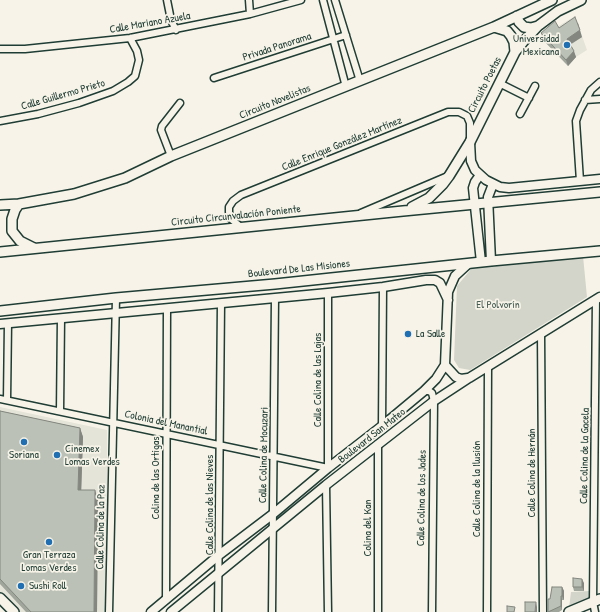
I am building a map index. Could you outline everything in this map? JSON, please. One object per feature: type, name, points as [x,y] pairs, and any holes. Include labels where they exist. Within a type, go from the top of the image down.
[{"type":"main road","name":"Circuito Novelistas","points":[[0,205],[19,204],[74,194],[125,178],[171,156],[494,27],[552,0]]},
{"type":"main road","name":"Circuito Poetas","points":[[403,210],[420,204],[429,198],[449,176],[470,142],[515,52],[526,37],[558,11],[581,0]]},
{"type":"main road","points":[[517,16],[519,22],[524,27],[531,28],[538,26]]},
{"type":"main road","points":[[494,27],[507,31],[514,42],[515,52]]},
{"type":"main road","name":"Circuito Circunvalación Poniente","points":[[0,252],[403,210],[600,192]]},
{"type":"main road","points":[[19,204],[12,219],[12,231],[24,244],[38,249]]},
{"type":"main road","name":"Boulevard De Las Misiones","points":[[0,311],[116,298],[275,284],[600,251]]},
{"type":"main road","points":[[0,598],[14,612]]},
{"type":"main road","points":[[569,612],[597,600]]},
{"type":"street","points":[[167,0],[171,20],[176,30]]},
{"type":"street","points":[[249,0],[251,9],[250,14]]},
{"type":"street","name":"Calle Mariano Azuela","points":[[0,50],[24,49],[130,38],[250,14],[301,0]]},
{"type":"street","points":[[323,0],[346,87]]},
{"type":"street","points":[[335,0],[360,81]]},
{"type":"street","name":"Privada Panorama","points":[[214,78],[346,35]]},
{"type":"street","name":"Calle Guillermo Prieto","points":[[0,122],[79,103],[113,91],[128,82],[135,76],[139,60],[137,51],[130,38]]},
{"type":"street","points":[[580,181],[576,121],[591,90],[600,82]]},
{"type":"street","points":[[499,83],[529,98]]},
{"type":"street","points":[[520,114],[536,86]]},
{"type":"street","points":[[585,100],[600,99]]},
{"type":"street","points":[[171,156],[161,130],[162,126],[180,103]]},
{"type":"street","name":"Calle Enrique González Martínez","points":[[241,227],[231,219],[229,207],[233,201],[241,195],[448,112],[459,112],[466,116],[470,123],[470,142]]},
{"type":"street","points":[[470,142],[471,161],[475,170],[493,184],[500,187],[509,188],[600,179]]},
{"type":"street","points":[[480,175],[473,188],[481,262]]},
{"type":"street","points":[[355,215],[449,176]]},
{"type":"street","points":[[491,261],[488,202],[489,192],[493,184]]},
{"type":"street","points":[[468,264],[455,276],[451,283],[448,300],[445,365],[456,377],[461,379],[469,378]]},
{"type":"street","points":[[7,400],[4,324],[116,312],[328,293],[383,287],[426,280],[435,280],[440,283],[448,300]]},
{"type":"street","points":[[382,426],[383,287]]},
{"type":"street","name":"Calle Colina de las Lajas","points":[[328,293],[328,468]]},
{"type":"street","name":"Calle Colina de la Paz","points":[[109,612],[116,298]]},
{"type":"street","name":"Calle Colina de Mocuzari","points":[[272,612],[275,298]]},
{"type":"street","name":"Boulevard San Mateo","points":[[171,612],[378,444],[434,401],[598,298]]},
{"type":"street","name":"Calle Colina de la Gacela","points":[[595,612],[597,600],[598,298]]},
{"type":"street","name":"Calle Colina de las Nieves","points":[[218,612],[220,555],[221,303]]},
{"type":"street","name":"Colina de las Ortigas","points":[[166,600],[167,308]]},
{"type":"street","points":[[60,318],[60,411]]},
{"type":"street","name":"Calle Colina de Hernán","points":[[541,333],[543,612]]},
{"type":"street","name":"Boulevard San Mateo","points":[[151,612],[424,391],[436,379],[445,365]]},
{"type":"street","name":"Calle Colina de la Ilusión","points":[[487,612],[488,367]]},
{"type":"street","points":[[424,391],[429,391],[432,393],[434,401]]},
{"type":"street","name":"Colonia del Manantial","points":[[0,398],[328,468]]},
{"type":"street","name":"Calle Colina de los Jades","points":[[432,612],[434,401]]},
{"type":"street","name":"Colina del Kan","points":[[378,444],[378,612]]},
{"type":"street","points":[[326,486],[328,612]]},
{"type":"shaded area","name":"Universidad Mexicana","points":[[575,16],[587,50],[576,57],[568,66],[543,40],[557,27]]},
{"type":"shaded area","name":"Gran Terraza Lomas Verdes","points":[[0,407],[107,430],[107,612],[16,612],[0,595]]},
{"type":"green space","name":"El Polvorín","points":[[583,256],[587,297],[470,370],[459,368],[454,360],[457,286],[472,268]]},
{"type":"green space","points":[[590,591],[589,599],[569,608],[571,592]]},
{"type":"building","points":[[575,17],[580,30],[567,39],[574,51],[566,60],[541,33],[555,21],[559,28]]},
{"type":"building","name":"Gran Terraza Lomas Verdes","points":[[0,411],[80,428],[78,490],[95,490],[94,612],[31,612],[0,579]]},
{"type":"building","points":[[573,578],[582,579],[582,587],[573,587]]},
{"type":"building","points":[[552,587],[562,587],[561,606],[548,612],[548,599],[550,599]]},
{"type":"building","points":[[525,602],[536,602],[535,612],[525,612]]},
{"type":"building","points":[[507,606],[515,607],[514,612],[507,612]]},
{"type":"place","name":"Universidad Mexicana","points":[[567,45]]},
{"type":"place","name":"La Salle","points":[[408,334]]},
{"type":"place","name":"Soriana","points":[[24,442]]},
{"type":"place","name":"Cinemex Lomas Verdes","points":[[57,455]]},
{"type":"place","name":"Gran Terraza Lomas Verdes","points":[[49,542]]},
{"type":"place","name":"Sushi Roll","points":[[21,586]]}]
